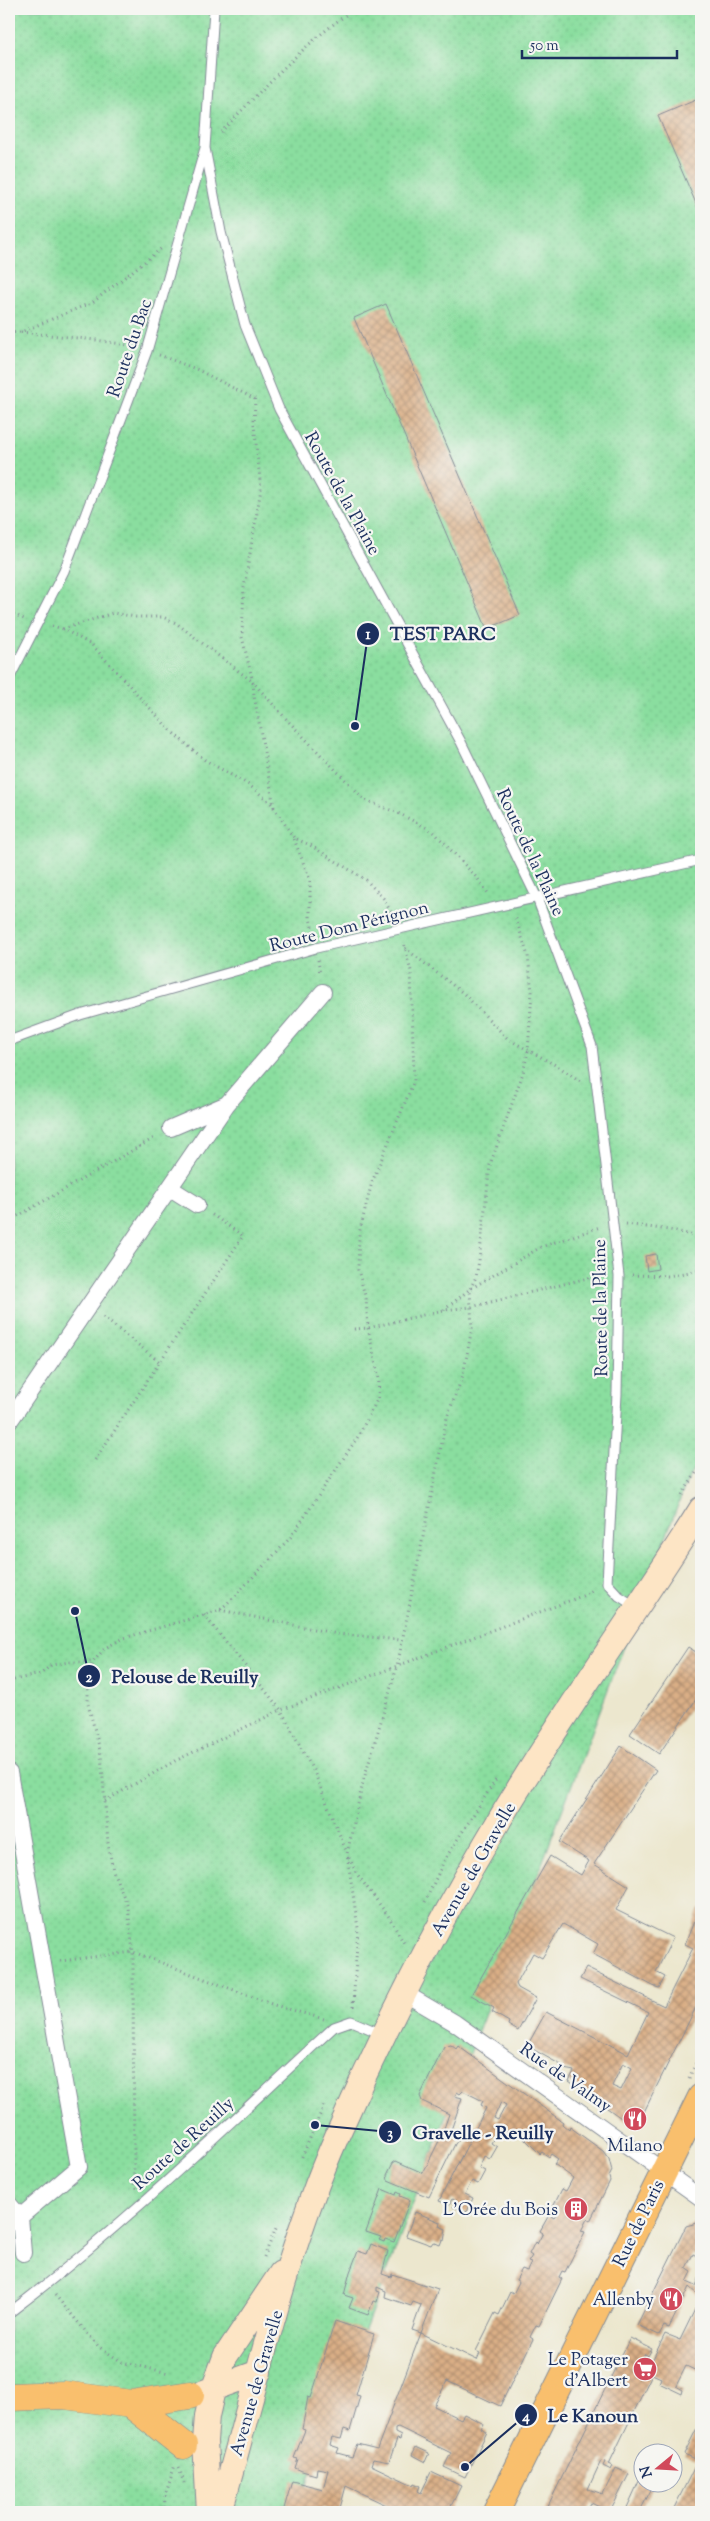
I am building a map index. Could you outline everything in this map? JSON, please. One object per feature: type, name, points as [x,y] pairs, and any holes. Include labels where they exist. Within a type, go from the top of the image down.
[{"type":"highway","points":[[9,2397],[64,2394],[131,2404],[192,2387]]},
{"type":"highway","points":[[131,2404],[179,2455]]},
{"type":"main road","name":"Rue de Paris","points":[[496,2512],[701,2097]]},
{"type":"street","points":[[9,1422],[227,1104],[323,992]]},
{"type":"street","points":[[172,1128],[227,1104]]},
{"type":"street","points":[[170,1188],[197,1205]]},
{"type":"street","name":"Avenue de Gravelle","points":[[220,2512],[293,2254],[336,2137],[404,1993],[424,1954],[525,1778],[701,1509]]},
{"type":"street","points":[[9,1773],[78,2167],[20,2217]]},
{"type":"street","name":"Rue de Valmy","points":[[404,1993],[455,2023],[701,2198]]},
{"type":"street","points":[[9,2204],[20,2217],[22,2252]]},
{"type":"street","name":"Avenue de Gravelle","points":[[210,2512],[205,2462],[207,2416],[192,2387],[225,2357],[293,2254]]},
{"type":"street","points":[[192,2387],[260,2372]]},
{"type":"street","points":[[179,2455],[205,2462]]},
{"type":"lane","name":"Route du Bac","points":[[9,678],[64,571],[147,351],[205,148],[214,9]]},
{"type":"lane","name":"Route de la Plaine","points":[[205,148],[221,232],[245,325],[279,409],[461,742],[537,898],[592,1046],[615,1223],[619,1276],[617,1394],[607,1583]]},
{"type":"lane","name":"Route Dom Pérignon","points":[[9,1041],[80,1015],[316,948],[701,860]]},
{"type":"lane","points":[[607,1583],[619,1596],[638,1608]]},
{"type":"lane","points":[[351,2021],[384,2035]]},
{"type":"lane","name":"Route de Reuilly","points":[[9,2313],[46,2285],[147,2198],[334,2027],[351,2021]]},
{"type":"path","points":[[205,148],[270,82],[341,18],[355,9]]},
{"type":"path","points":[[9,333],[21,332],[92,302],[182,232]]},
{"type":"path","points":[[255,399],[254,424],[261,489],[244,588],[242,637],[253,682],[274,809]]},
{"type":"path","points":[[9,612],[38,623],[63,629],[92,645],[171,731],[205,760],[249,785],[271,803],[294,838],[310,880],[310,918],[323,992]]},
{"type":"path","points":[[63,629],[113,613],[136,617],[163,618],[176,624],[253,682],[365,800],[398,813],[433,832],[478,879],[497,906]]},
{"type":"path","points":[[147,2198],[134,2186],[133,1952],[128,1907],[113,1871],[108,1842],[101,1754],[88,1704],[88,1678],[93,1662],[105,1648],[124,1638],[220,1610],[291,1537],[359,1435],[378,1398],[379,1380],[368,1328],[366,1299],[358,1270],[358,1234],[372,1182],[414,1081],[411,971],[400,930],[383,898],[366,880],[310,845],[294,838]]},
{"type":"path","points":[[351,2021],[356,1978],[355,1952],[358,1928],[347,1854],[363,1782],[397,1667],[447,1417],[463,1375],[472,1328],[470,1289],[476,1277],[479,1261],[490,1165],[523,1073],[528,1052],[532,992],[528,956],[511,904]]},
{"type":"path","points":[[405,948],[464,994],[508,1039],[528,1052],[559,1067],[578,1081],[597,1087]]},
{"type":"path","points":[[9,1221],[172,1128]]},
{"type":"path","points":[[95,1460],[161,1363],[243,1236],[197,1205]]},
{"type":"path","points":[[444,1310],[470,1289],[541,1247],[615,1223],[676,1231],[701,1238]]},
{"type":"path","points":[[354,1329],[368,1328],[444,1310],[472,1307],[592,1277],[668,1276],[701,1270]]},
{"type":"path","points":[[114,1325],[161,1363]]},
{"type":"path","points":[[105,1800],[175,1761],[281,1710],[582,1596],[607,1583]]},
{"type":"path","points":[[220,1610],[338,1634],[401,1640]]},
{"type":"path","points":[[204,1615],[281,1710],[315,1774],[357,1874],[389,1917],[403,1944],[424,1954]]},
{"type":"path","points":[[9,1681],[41,1674],[51,1666],[69,1662],[93,1662]]},
{"type":"path","points":[[43,1964],[99,1955],[133,1952],[274,2005],[321,2017],[334,2027]]},
{"type":"path","points":[[46,2285],[99,2347],[122,2362],[192,2387]]},
{"type":"path","points":[[164,2512],[165,2496],[179,2455]]},
{"type":"green space","points":[[9,9],[701,9],[701,1456],[687,1481],[296,2512],[9,2512]]},
{"type":"building","points":[[698,99],[701,104],[701,215],[658,116]]},
{"type":"building","points":[[386,304],[520,615],[487,629],[354,318]]},
{"type":"building","points":[[656,1254],[658,1269],[647,1271],[645,1256]]},
{"type":"building","points":[[688,1647],[701,1655],[699,1689],[701,1692],[659,1754],[630,1734]]},
{"type":"building","points":[[621,1746],[656,1770],[594,1864],[629,1886],[616,1910],[673,1938],[656,1972],[665,1977],[659,1988],[653,1986],[593,1954],[598,1944],[563,1924],[542,1958],[533,1953],[516,1984],[518,1988],[536,1998],[518,2031],[508,2025],[509,2022],[492,2012],[494,2008],[471,1995],[550,1856],[581,1875],[589,1861],[559,1842]]},
{"type":"building","points":[[699,1909],[701,1910],[701,1997],[639,2122],[631,2125],[569,2081],[574,2071],[564,2069],[561,2065],[527,2046],[546,2012],[628,2054],[648,2012],[580,1979],[586,1968],[664,2006],[693,1948],[685,1944]],"holes":[[[623,2063],[632,2068],[621,2090],[612,2086]]]},
{"type":"building","points":[[451,2045],[456,2049],[458,2046],[563,2122],[562,2124],[569,2130],[570,2127],[603,2151],[609,2159],[612,2171],[609,2177],[610,2181],[590,2221],[587,2219],[581,2231],[585,2232],[565,2272],[562,2271],[559,2277],[562,2279],[539,2326],[536,2325],[530,2337],[533,2339],[500,2406],[447,2381],[434,2406],[461,2419],[464,2414],[484,2424],[481,2429],[487,2432],[465,2477],[444,2467],[451,2453],[398,2427],[395,2428],[395,2433],[401,2436],[400,2440],[397,2439],[389,2462],[373,2459],[371,2465],[413,2485],[414,2483],[420,2486],[418,2491],[421,2493],[431,2472],[461,2486],[448,2512],[401,2512],[346,2486],[339,2512],[323,2508],[322,2512],[283,2512],[292,2481],[323,2489],[328,2470],[317,2468],[316,2475],[302,2471],[295,2468],[298,2459],[294,2458],[305,2430],[302,2429],[308,2397],[311,2398],[335,2321],[374,2334],[356,2395],[360,2396],[350,2431],[344,2429],[341,2439],[332,2437],[330,2445],[339,2448],[337,2453],[352,2457],[357,2444],[377,2449],[421,2333],[477,2360],[480,2353],[476,2351],[495,2313],[499,2315],[510,2292],[513,2294],[519,2282],[516,2280],[522,2269],[527,2271],[531,2263],[528,2262],[532,2256],[529,2254],[535,2242],[537,2244],[543,2233],[540,2231],[549,2215],[554,2218],[559,2210],[553,2207],[562,2189],[566,2191],[573,2178],[554,2164],[558,2159],[551,2154],[549,2157],[542,2152],[540,2154],[523,2137],[505,2130],[503,2134],[498,2131],[491,2143],[497,2147],[490,2159],[484,2156],[479,2168],[485,2171],[478,2184],[472,2181],[465,2194],[473,2198],[467,2212],[453,2207],[456,2201],[452,2199],[449,2205],[439,2201],[486,2108],[481,2105],[483,2101],[463,2091],[460,2094],[457,2092],[455,2096],[462,2098],[450,2133],[460,2138],[455,2144],[429,2197],[388,2180],[387,2175],[396,2161],[423,2173],[441,2137],[449,2114],[422,2101],[420,2096],[444,2047]],"holes":[[[501,2102],[506,2105],[498,2120],[494,2118]]]},
{"type":"building","points":[[382,2189],[396,2195],[397,2192],[401,2194],[400,2196],[410,2200],[394,2242],[385,2239],[384,2242],[379,2240],[381,2237],[366,2232]]},
{"type":"building","points":[[415,2212],[440,2222],[439,2226],[446,2229],[444,2241],[442,2240],[440,2245],[433,2242],[431,2245],[406,2236]]},
{"type":"building","points":[[697,2223],[701,2226],[701,2258],[693,2254],[686,2268],[692,2272],[687,2282],[696,2286],[701,2274],[701,2290],[698,2295],[689,2287],[669,2328],[664,2326],[659,2335],[637,2325],[686,2226]]},
{"type":"building","points":[[371,2244],[388,2251],[382,2274],[391,2277],[392,2274],[438,2289],[421,2333],[412,2330],[421,2305],[413,2302],[411,2306],[385,2297],[386,2291],[377,2287],[377,2291],[380,2292],[377,2302],[373,2301],[368,2315],[349,2308],[353,2298],[344,2295],[350,2272],[358,2251],[367,2254]]},
{"type":"building","points":[[701,2297],[701,2373],[686,2366],[676,2386],[683,2390],[682,2394],[659,2383],[661,2378],[652,2374],[609,2464],[613,2466],[611,2470],[603,2466],[605,2462],[601,2461],[588,2489],[603,2494],[616,2468],[629,2474],[610,2512],[591,2503],[586,2512],[545,2512],[630,2338],[652,2349],[648,2356],[645,2354],[641,2361],[650,2365],[665,2334],[680,2340]]},
{"type":"building","points":[[701,2420],[701,2512],[672,2512],[698,2460],[684,2454]]},
{"type":"building","points":[[416,2447],[429,2453],[425,2462],[412,2455]]},
{"type":"building","points":[[633,2494],[649,2494],[641,2509],[647,2512],[625,2512]]},
{"type":"place","name":"TEST PARC","points":[[355,726]]},
{"type":"place","name":"Pelouse de Reuilly","points":[[75,1611]]},
{"type":"place","name":"Milano","points":[[635,2119]]},
{"type":"place","name":"Gravelle - Reuilly","points":[[315,2125]]},
{"type":"place","name":"L'Orée du Bois","points":[[576,2209]]},
{"type":"place","name":"Allenby","points":[[671,2299]]},
{"type":"place","name":"Le Potager d'Albert","points":[[645,2369]]},
{"type":"place","name":"Le Kanoun","points":[[465,2467]]}]
